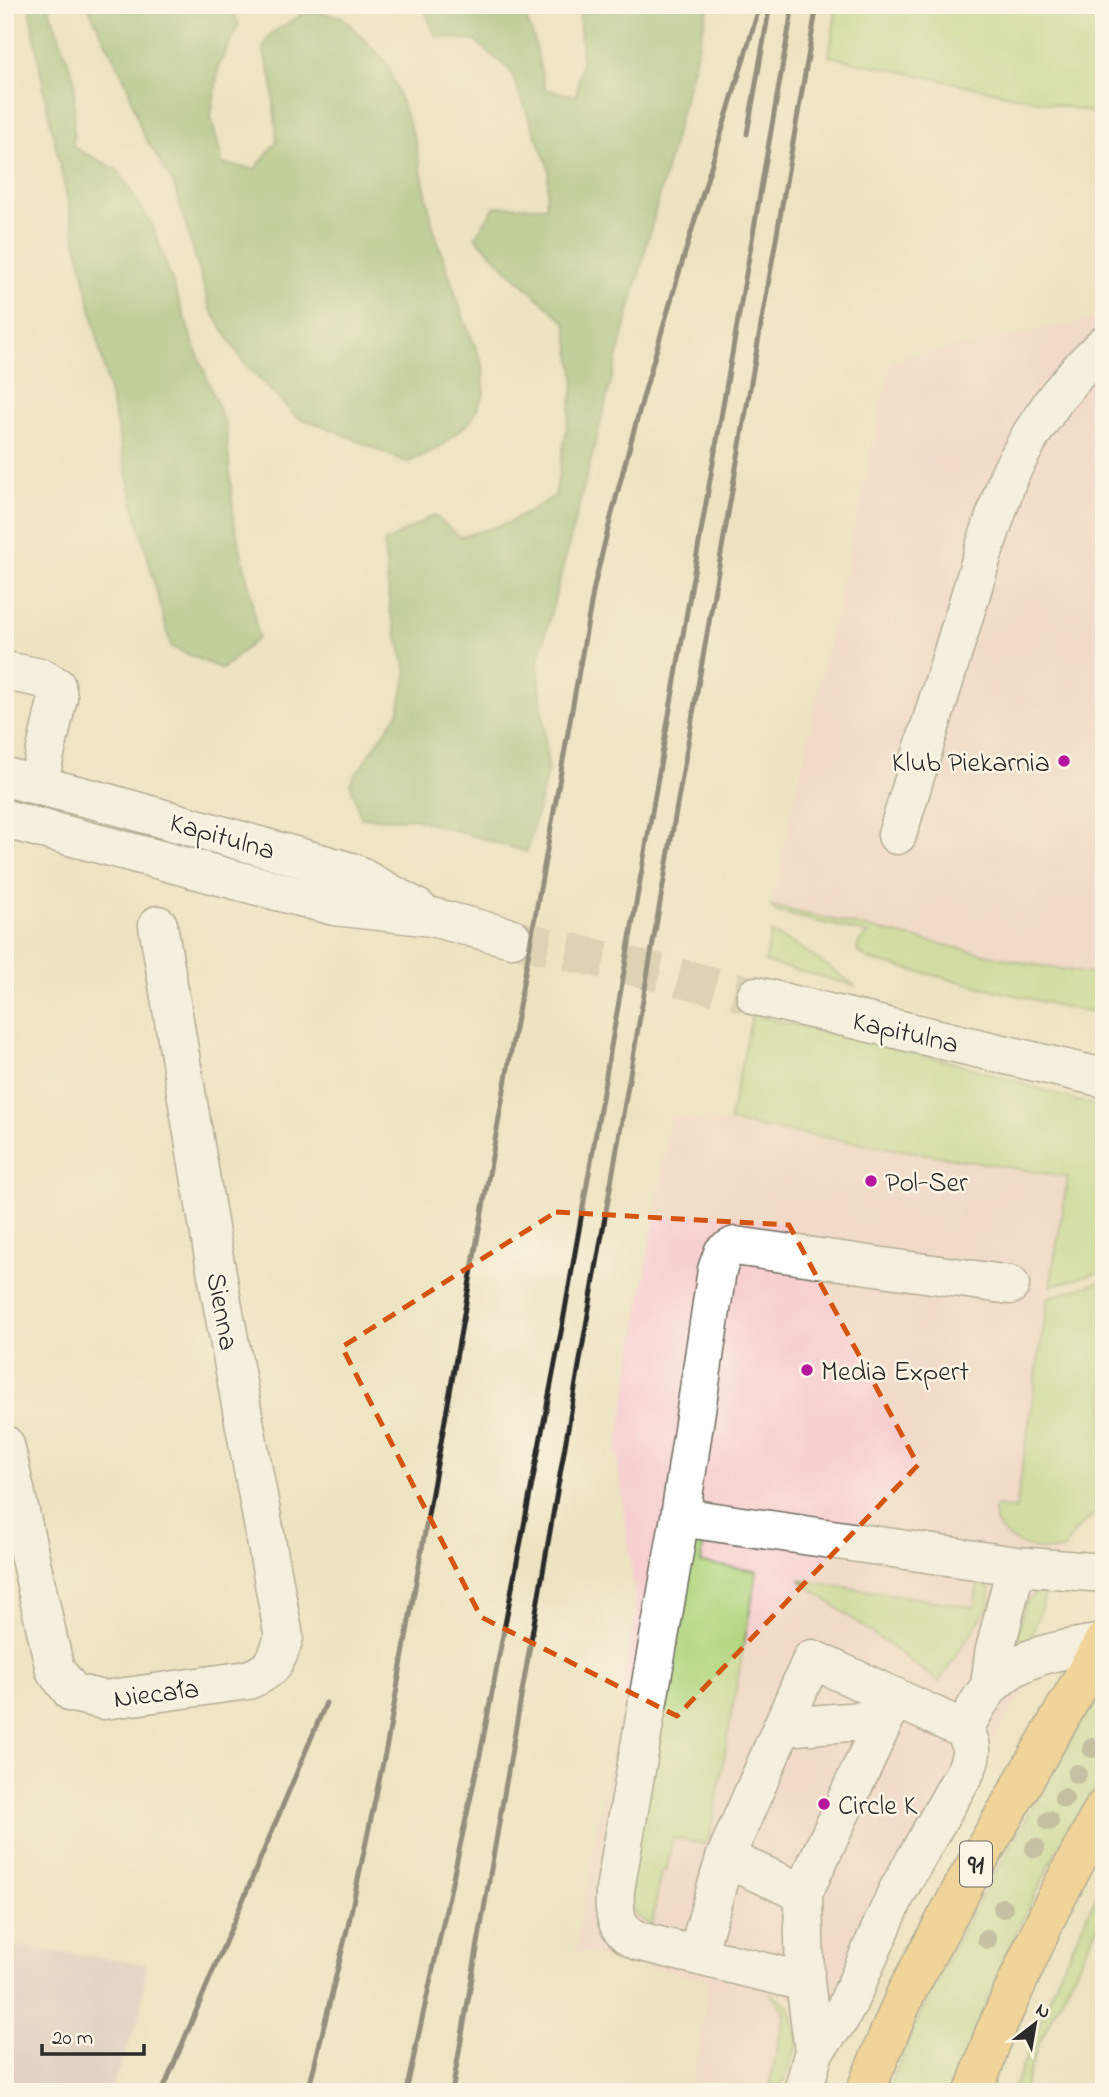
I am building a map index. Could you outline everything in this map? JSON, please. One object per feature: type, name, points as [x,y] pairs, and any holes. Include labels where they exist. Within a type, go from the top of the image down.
[{"type":"main road","name":"91","points":[[864,2092],[912,1982],[1103,1642]]},
{"type":"main road","points":[[974,2092],[994,2034],[1050,1910],[1104,1808]]},
{"type":"street","points":[[897,835],[1009,475],[1055,399],[1104,345]]},
{"type":"street","points":[[5,671],[41,678],[55,685],[58,697],[22,781]]},
{"type":"street","name":"Kapitulna","points":[[22,781],[129,808],[351,872],[432,917]]},
{"type":"street","name":"Kapitulna","points":[[5,819],[334,906],[432,917],[512,938]]},
{"type":"street","name":"Sienna","points":[[158,925],[214,1258],[284,1637],[278,1655],[266,1673],[248,1680]]},
{"type":"street","name":"Kapitulna","points":[[756,996],[1104,1078]]},
{"type":"street","name":"Kapitulna","points":[[1056,1066],[1104,1063]]},
{"type":"street","points":[[805,1982],[653,1945],[626,1935],[618,1923],[614,1909],[615,1890],[680,1517],[717,1270],[723,1253],[735,1246],[1010,1285]]},
{"type":"street","name":"Niecała","points":[[5,1445],[55,1670],[73,1693],[104,1700],[248,1680]]},
{"type":"street","points":[[680,1517],[1016,1566],[1104,1573]]},
{"type":"street","points":[[990,1686],[996,1641],[1016,1566]]},
{"type":"street","points":[[963,1729],[990,1686],[1014,1667],[1042,1654],[1103,1642]]},
{"type":"street","points":[[697,1955],[724,1858],[812,1659],[888,1712],[963,1729],[970,1739],[972,1759],[897,1892],[844,2011],[814,2051],[803,2092]]},
{"type":"street","points":[[782,1727],[863,1721],[888,1712]]},
{"type":"street","points":[[814,2051],[805,1982],[803,1893],[888,1712]]},
{"type":"street","points":[[724,1858],[803,1893]]},
{"type":"highlighted area","points":[[556,1212],[789,1225],[918,1465],[677,1716],[481,1617],[342,1347]]},
{"type":"shaded area","points":[[1104,317],[1104,976],[1030,964],[771,906],[891,360]]},
{"type":"shaded area","points":[[671,1113],[1069,1178],[1017,1506],[1064,1550],[1046,1590],[1031,1639],[1033,1682],[1023,1692],[968,1782],[854,2010],[771,1993],[785,2013],[768,2092],[691,2092],[709,1980],[575,1951],[636,1607],[617,1452]]},
{"type":"shaded area","points":[[5,1944],[146,1964],[141,2013],[110,2092],[5,2092]]},
{"type":"green space","points":[[29,5],[48,5],[75,81],[73,147],[118,170],[154,229],[191,337],[226,427],[234,521],[258,638],[222,669],[171,647],[132,497],[46,101]]},
{"type":"green space","points":[[87,5],[229,5],[239,24],[219,65],[211,117],[223,164],[255,169],[277,141],[272,81],[263,49],[270,34],[308,11],[342,17],[387,63],[415,140],[433,227],[465,322],[483,365],[484,394],[471,421],[437,449],[407,463],[324,426],[296,417],[243,362],[210,308],[174,185],[142,132],[126,82]]},
{"type":"green space","points":[[429,5],[521,5],[533,36],[545,89],[576,96],[582,59],[579,11],[582,5],[709,5],[538,663],[548,769],[527,852],[416,819],[361,818],[350,783],[399,711],[407,671],[390,611],[384,543],[434,515],[460,537],[508,523],[555,496],[575,380],[566,323],[475,237],[495,206],[546,207],[549,169],[510,70],[475,41],[435,36],[425,9]]},
{"type":"green space","points":[[837,5],[1104,5],[1104,115],[829,56]]},
{"type":"green space","points":[[771,906],[1030,964],[1104,976],[1104,1014],[1064,1007],[867,959],[857,951],[859,942],[869,934],[777,912]]},
{"type":"green space","points":[[771,933],[801,948],[856,986],[765,962]]},
{"type":"green space","points":[[752,1015],[960,1064],[1104,1109],[1104,1271],[1050,1286],[1068,1177],[729,1122]]},
{"type":"green space","points":[[1104,1281],[1104,1508],[1072,1535],[1064,1550],[1030,1547],[1009,1538],[1001,1530],[994,1509],[996,1506],[1016,1509],[1048,1297]]},
{"type":"green space","points":[[695,1535],[704,1541],[701,1563],[757,1571],[710,1837],[704,1844],[673,1838],[666,1871],[661,1871],[652,1926],[636,1916],[628,1890]]},
{"type":"green space","points":[[799,1580],[974,1607],[978,1584],[981,1582],[990,1589],[991,1603],[939,1682]]},
{"type":"green space","points":[[1048,1587],[1031,1639],[1017,1639],[1027,1601]]},
{"type":"green space","points":[[1104,1682],[1104,1772],[1056,1853],[1019,1927],[974,2032],[952,2092],[887,2092],[912,2031],[956,1942]]},
{"type":"green space","points":[[1104,1880],[1104,1915],[1038,2045],[1023,2092],[1012,2092],[1058,1977]]},
{"type":"green space","points":[[770,1993],[789,2006],[799,2039],[785,2080],[781,2085],[769,2087],[785,2013]]},
{"type":"tunnel","points":[[512,938],[756,996]]},
{"type":"railway","points":[[308,2092],[348,1926],[387,1744],[594,587],[651,368],[760,5]]},
{"type":"railway","points":[[747,134],[770,5]]},
{"type":"railway","points":[[406,2092],[480,1755],[562,1327],[793,5]]},
{"type":"railway","points":[[452,2092],[817,5]]},
{"type":"railway","points":[[162,2092],[326,1703]]},
{"type":"place","name":"Klub Piekarnia","points":[[1064,761]]},
{"type":"place","name":"Pol-Ser","points":[[871,1181]]},
{"type":"place","name":"Media Expert","points":[[807,1370]]},
{"type":"place","name":"Circle K","points":[[824,1804]]}]
